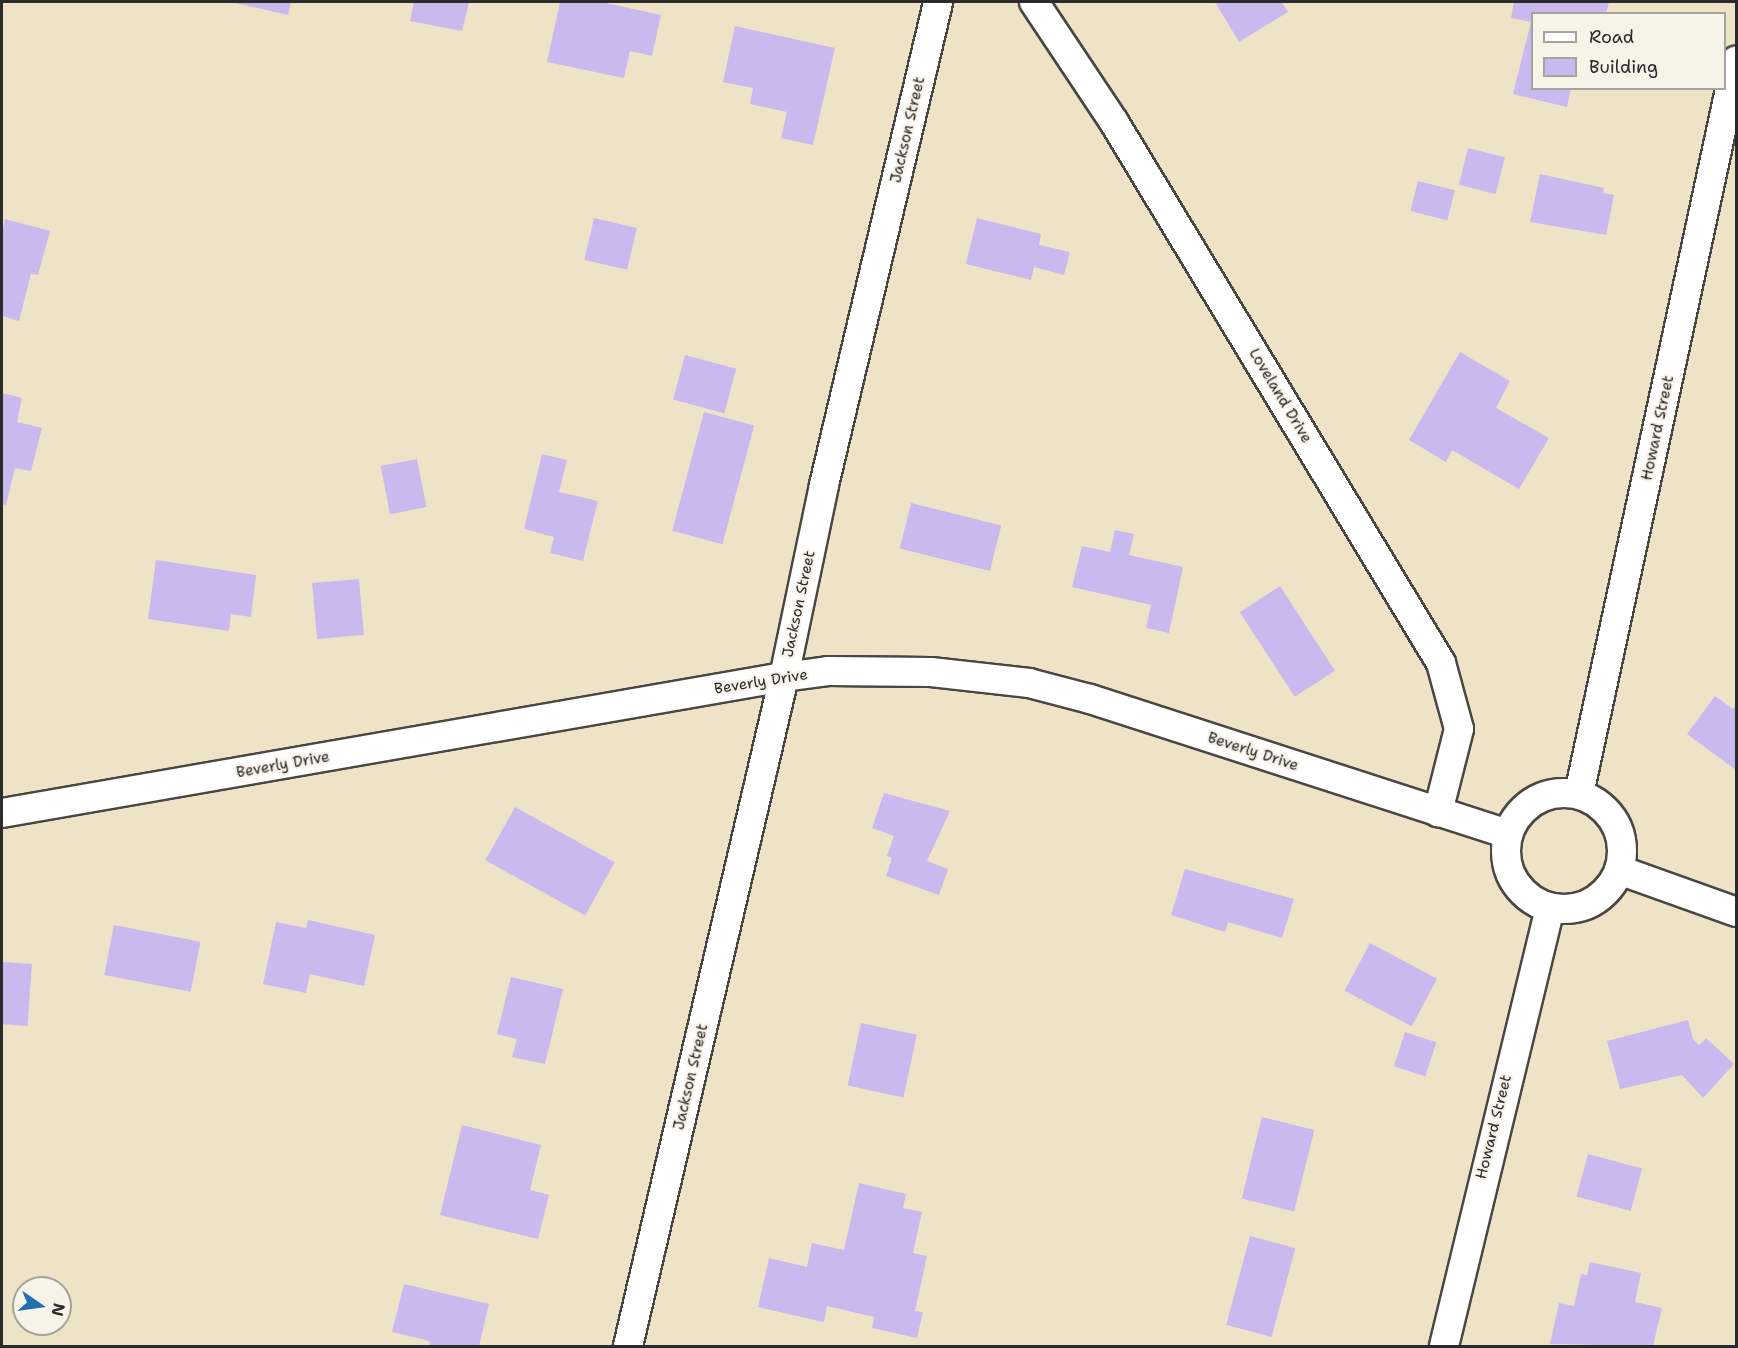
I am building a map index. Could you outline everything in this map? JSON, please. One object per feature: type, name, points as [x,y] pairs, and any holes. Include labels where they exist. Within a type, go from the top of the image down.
[{"type":"street","name":"Jackson Street","points":[[628,1347],[784,677],[824,485],[938,2]]},
{"type":"street","name":"Loveland Drive","points":[[1034,2],[1114,122],[1441,663],[1459,729],[1438,812]]},
{"type":"street","name":"Howard Street","points":[[1579,794],[1737,62]]},
{"type":"street","name":"Beverly Drive","points":[[2,813],[784,677],[828,671],[931,672],[1029,683],[1508,834]]},
{"type":"street","points":[[1579,794],[1596,801],[1610,815],[1619,832],[1622,851],[1619,870],[1611,885],[1591,902],[1567,909],[1550,908],[1533,901],[1509,871],[1505,853],[1508,834],[1527,804],[1543,796],[1579,794]]},
{"type":"street","points":[[1619,870],[1737,912]]},
{"type":"street","name":"Howard Street","points":[[1443,1347],[1478,1193],[1550,908]]},
{"type":"building","points":[[231,2],[291,2],[288,15]]},
{"type":"building","points":[[414,2],[469,2],[462,31],[410,21]]},
{"type":"building","points":[[560,2],[601,2],[661,15],[652,56],[630,51],[624,78],[547,62]]},
{"type":"building","points":[[1215,2],[1282,2],[1288,12],[1239,42]]},
{"type":"building","points":[[1514,2],[1609,2],[1606,12],[1531,12],[1531,22],[1511,18]]},
{"type":"building","points":[[1531,22],[1531,90],[1571,90],[1567,107],[1513,94]]},
{"type":"building","points":[[735,26],[835,48],[813,145],[781,138],[787,112],[750,104],[753,88],[723,82]]},
{"type":"building","points":[[1468,148],[1505,157],[1496,194],[1459,185]]},
{"type":"building","points":[[1540,174],[1604,188],[1603,193],[1614,195],[1606,235],[1530,222]]},
{"type":"building","points":[[1418,181],[1455,190],[1447,220],[1411,211]]},
{"type":"building","points":[[594,218],[637,228],[627,270],[584,260]]},
{"type":"building","points":[[977,218],[1041,234],[1039,245],[1070,252],[1064,275],[1034,267],[1031,280],[966,264]]},
{"type":"building","points":[[5,219],[50,231],[38,275],[31,274],[19,321],[2,316],[2,234]]},
{"type":"building","points":[[1460,352],[1510,381],[1496,408],[1549,438],[1519,489],[1452,450],[1446,462],[1409,440]]},
{"type":"building","points":[[685,355],[736,369],[724,413],[673,399]]},
{"type":"building","points":[[2,393],[22,398],[17,422],[42,428],[31,471],[15,468],[6,505],[2,504]]},
{"type":"building","points":[[704,412],[754,425],[722,544],[672,531]]},
{"type":"building","points":[[542,454],[567,460],[559,492],[598,501],[583,561],[550,553],[554,537],[524,529]]},
{"type":"building","points":[[417,459],[426,507],[390,514],[381,466]]},
{"type":"building","points":[[911,503],[1001,525],[990,571],[900,549]]},
{"type":"building","points":[[1115,530],[1134,534],[1129,555],[1183,567],[1169,633],[1146,628],[1151,605],[1072,587],[1082,546],[1110,552]]},
{"type":"building","points":[[156,560],[256,575],[251,617],[231,614],[229,631],[148,619]]},
{"type":"building","points":[[359,579],[364,635],[317,639],[312,583]]},
{"type":"building","points":[[1280,586],[1335,671],[1295,697],[1240,612]]},
{"type":"building","points":[[1715,696],[1733,709],[1736,704],[1736,770],[1687,734]]},
{"type":"building","points":[[884,793],[950,811],[927,861],[948,869],[939,895],[886,876],[892,858],[887,856],[894,836],[872,828]]},
{"type":"building","points":[[515,807],[615,862],[585,916],[485,860]]},
{"type":"building","points":[[1185,869],[1294,899],[1282,938],[1228,922],[1225,932],[1171,915]]},
{"type":"building","points":[[308,920],[375,935],[364,986],[310,974],[306,993],[263,984],[276,922],[306,928]]},
{"type":"building","points":[[114,925],[200,942],[191,992],[104,975]]},
{"type":"building","points":[[1370,943],[1437,979],[1412,1026],[1345,991]]},
{"type":"building","points":[[2,962],[32,964],[28,1026],[2,1024]]},
{"type":"building","points":[[511,977],[563,989],[545,1064],[512,1057],[517,1039],[497,1034]]},
{"type":"building","points":[[1688,1020],[1693,1039],[1699,1045],[1706,1038],[1734,1064],[1703,1098],[1682,1075],[1620,1089],[1607,1041]]},
{"type":"building","points":[[861,1023],[917,1035],[903,1097],[848,1086]]},
{"type":"building","points":[[1405,1032],[1436,1042],[1425,1076],[1394,1066]]},
{"type":"building","points":[[1262,1117],[1314,1130],[1294,1212],[1242,1199]]},
{"type":"building","points":[[462,1125],[541,1145],[530,1190],[549,1195],[538,1239],[440,1215]]},
{"type":"building","points":[[1588,1154],[1642,1168],[1631,1211],[1577,1197]]},
{"type":"building","points":[[859,1183],[906,1194],[903,1208],[922,1212],[913,1253],[927,1256],[915,1311],[923,1312],[917,1338],[872,1328],[874,1317],[827,1306],[824,1322],[758,1307],[769,1258],[807,1267],[812,1243],[844,1250]]},
{"type":"building","points":[[1250,1236],[1295,1248],[1272,1337],[1226,1325]]},
{"type":"building","points":[[1590,1262],[1641,1273],[1635,1302],[1662,1308],[1653,1346],[1550,1344],[1559,1303],[1574,1306],[1581,1274],[1587,1275]]},
{"type":"building","points":[[404,1284],[489,1304],[479,1346],[429,1346],[430,1341],[392,1332]]}]
